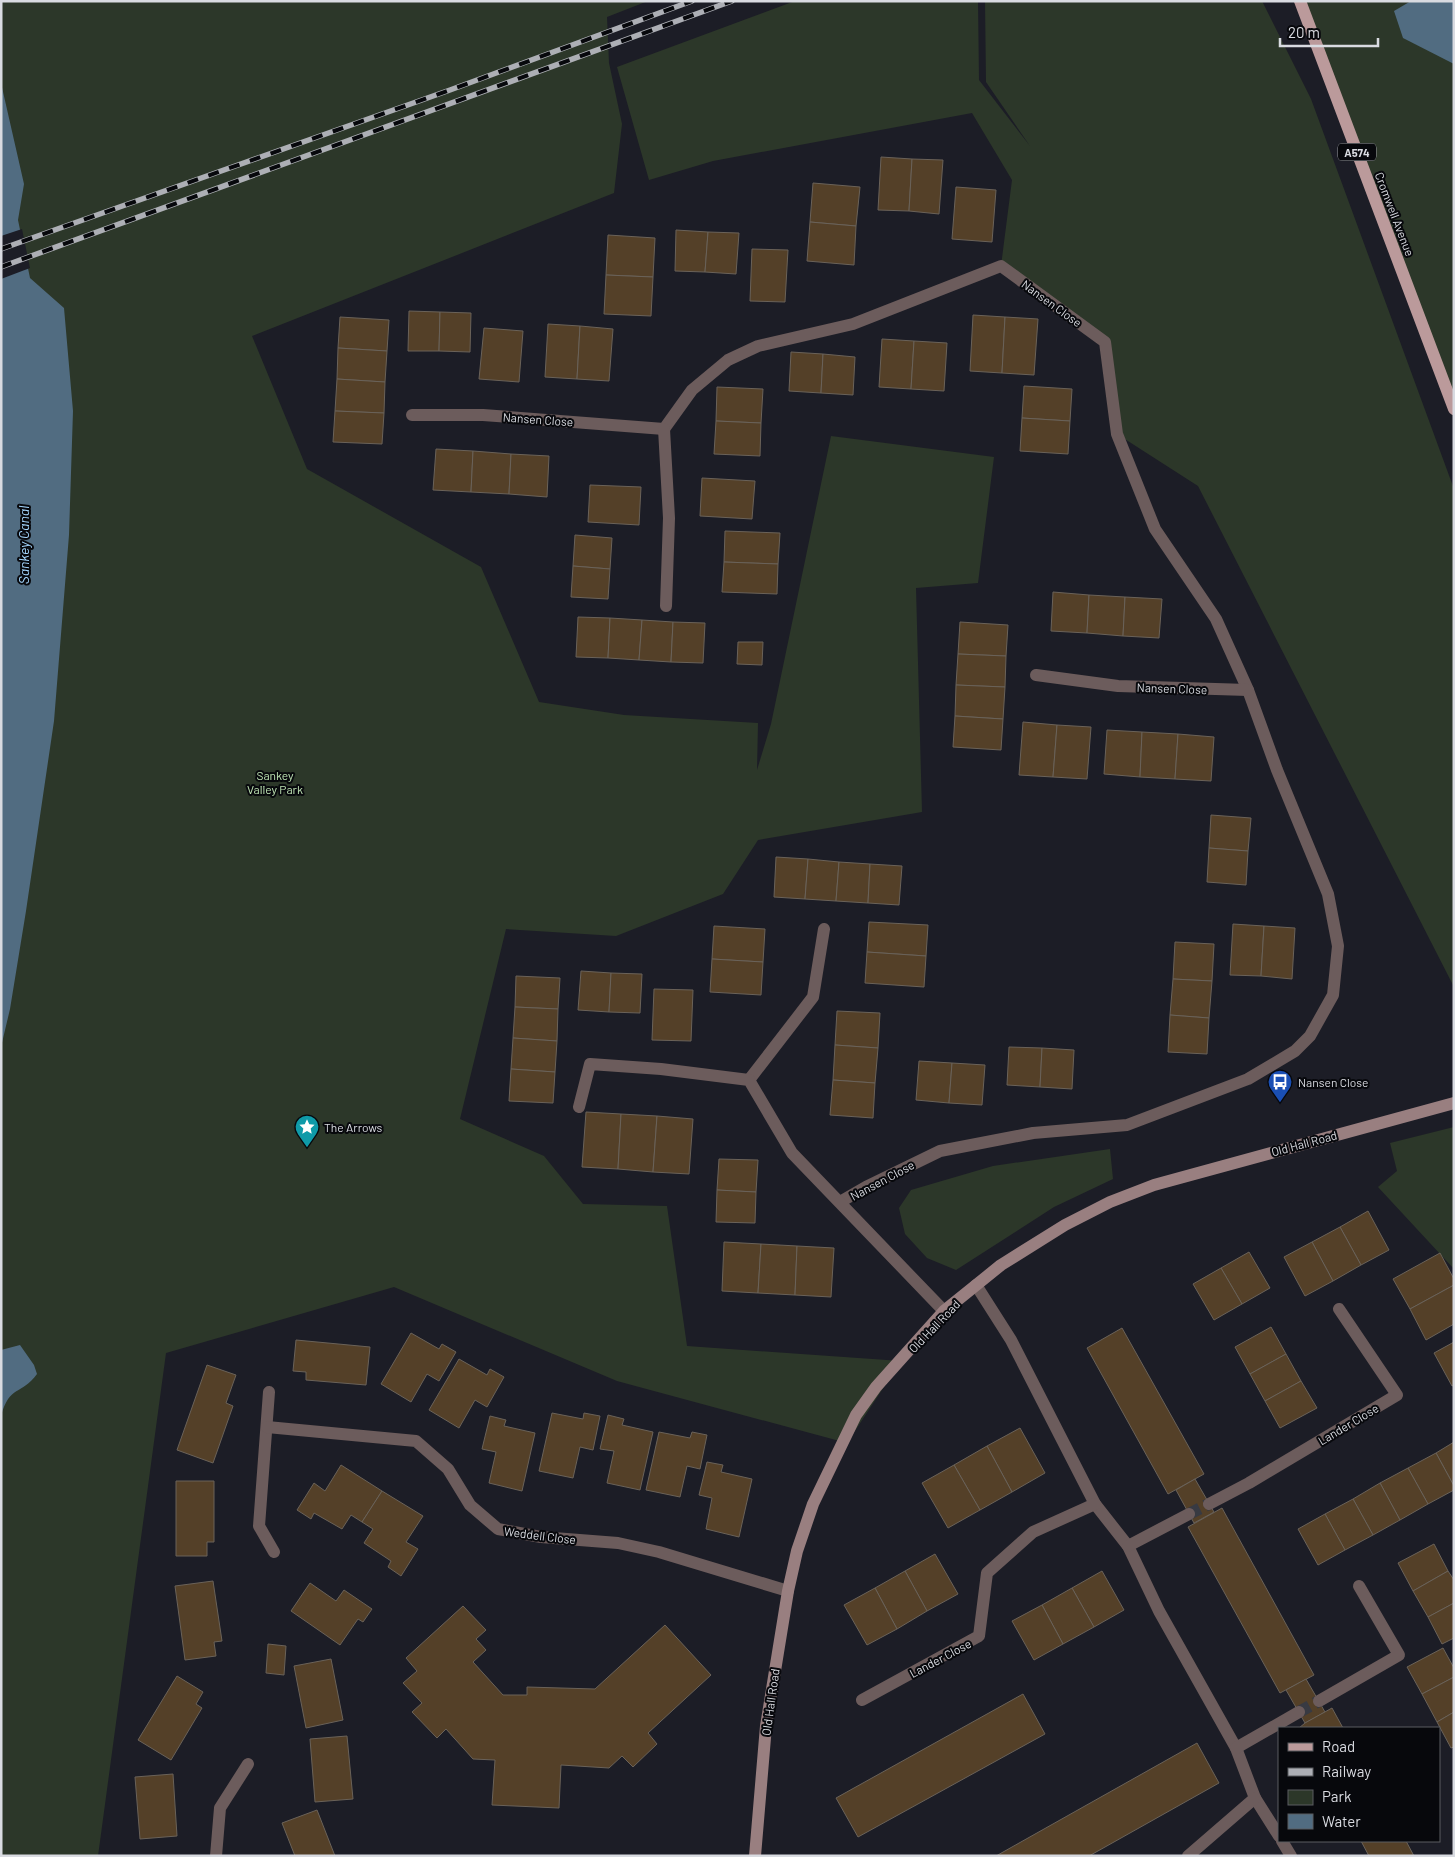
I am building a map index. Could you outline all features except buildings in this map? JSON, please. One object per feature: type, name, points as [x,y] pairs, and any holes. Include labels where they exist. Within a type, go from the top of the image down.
[{"type":"main road","name":"Cromwell Avenue","points":[[1300,1],[1454,409]]},
{"type":"street","name":"Nansen Close","points":[[412,415],[483,415],[664,430],[692,390],[728,360],[758,346],[853,324],[1001,266],[1105,342],[1117,434],[1155,529],[1216,619],[1248,690],[1277,770],[1328,894],[1338,946],[1333,995],[1310,1036],[1295,1051],[1248,1079],[1127,1125],[1034,1133],[940,1151],[866,1187],[840,1202]]},
{"type":"street","points":[[664,430],[669,518],[666,606]]},
{"type":"street","name":"Nansen Close","points":[[1036,675],[1118,686],[1248,690]]},
{"type":"street","points":[[578,1107],[590,1064],[661,1069],[748,1080],[813,997],[824,929]]},
{"type":"street","name":"Nansen Close","points":[[748,1080],[792,1152],[944,1311]]},
{"type":"street","name":"Old Hall Road","points":[[756,1856],[766,1726],[788,1591],[797,1551],[813,1504],[856,1415],[876,1387],[944,1311],[1032,1244],[1110,1202],[1154,1185],[1454,1103]]},
{"type":"street","points":[[976,1285],[1011,1340],[1095,1504],[1128,1546],[1159,1611],[1236,1748],[1255,1798],[1278,1834]]},
{"type":"street","name":"Lander Close","points":[[1209,1504],[1397,1395],[1340,1308]]},
{"type":"street","points":[[269,1392],[260,1526],[274,1552]]},
{"type":"street","name":"Weddell Close","points":[[267,1427],[416,1440],[448,1469],[470,1504],[498,1529],[541,1537],[618,1543],[659,1552],[788,1591]]},
{"type":"street","name":"Lander Close","points":[[862,1700],[979,1636],[987,1573],[1033,1532],[1095,1504]]},
{"type":"street","points":[[1128,1546],[1189,1514]]},
{"type":"street","points":[[1319,1701],[1399,1655],[1359,1586]]},
{"type":"street","points":[[1236,1748],[1298,1712]]},
{"type":"street","points":[[216,1856],[220,1808],[248,1764]]},
{"type":"street","points":[[1188,1856],[1255,1798]]},
{"type":"street","points":[[1283,1842],[1291,1856]]},
{"type":"green space","name":"Sankey Valley Park","points":[[1,1],[648,1],[607,17],[609,63],[622,124],[614,193],[252,336],[307,469],[481,567],[539,702],[624,715],[758,723],[757,770],[771,724],[831,436],[994,457],[978,583],[916,588],[922,812],[758,840],[723,894],[616,936],[506,929],[460,1119],[544,1156],[583,1204],[667,1206],[687,1346],[901,1361],[847,1443],[617,1381],[394,1287],[166,1353],[98,1856],[1,1856]]},
{"type":"green space","points":[[795,1],[978,1],[979,80],[1030,146],[986,82],[985,1],[1262,1],[1311,99],[1454,489],[1454,987],[1198,486],[1117,434],[1105,342],[1001,266],[1012,180],[972,113],[713,161],[649,180],[617,67]]},
{"type":"green space","points":[[1300,1],[1454,1],[1454,409]]},
{"type":"green space","points":[[1454,1127],[1454,1269],[1378,1187],[1397,1171],[1390,1143]]},
{"type":"green space","points":[[1110,1149],[1113,1179],[1054,1207],[956,1270],[927,1258],[905,1234],[899,1208],[911,1190],[993,1166]]},
{"type":"water","points":[[1411,1],[1454,1],[1454,64],[1403,38],[1394,11]]},
{"type":"water","name":"Sankey Canal","points":[[1,83],[24,184],[18,220],[30,278],[64,308],[73,411],[69,535],[54,721],[26,911],[10,1009],[1,1047]]},
{"type":"water","points":[[20,1345],[34,1365],[37,1374],[26,1385],[12,1394],[4,1406],[1,1416],[1,1350]]},
{"type":"pier","points":[[22,229],[30,268],[1,279],[1,236]]},
{"type":"tunnel","points":[[1189,1514],[1209,1504]]},
{"type":"tunnel","points":[[1299,1712],[1319,1701]]},
{"type":"railway","points":[[1,249],[450,90],[692,1]]},
{"type":"railway","points":[[1,267],[732,1]]},
{"type":"place","name":"Nansen Close","points":[[1280,1103]]},
{"type":"place","name":"The Arrows","points":[[307,1148]]}]
